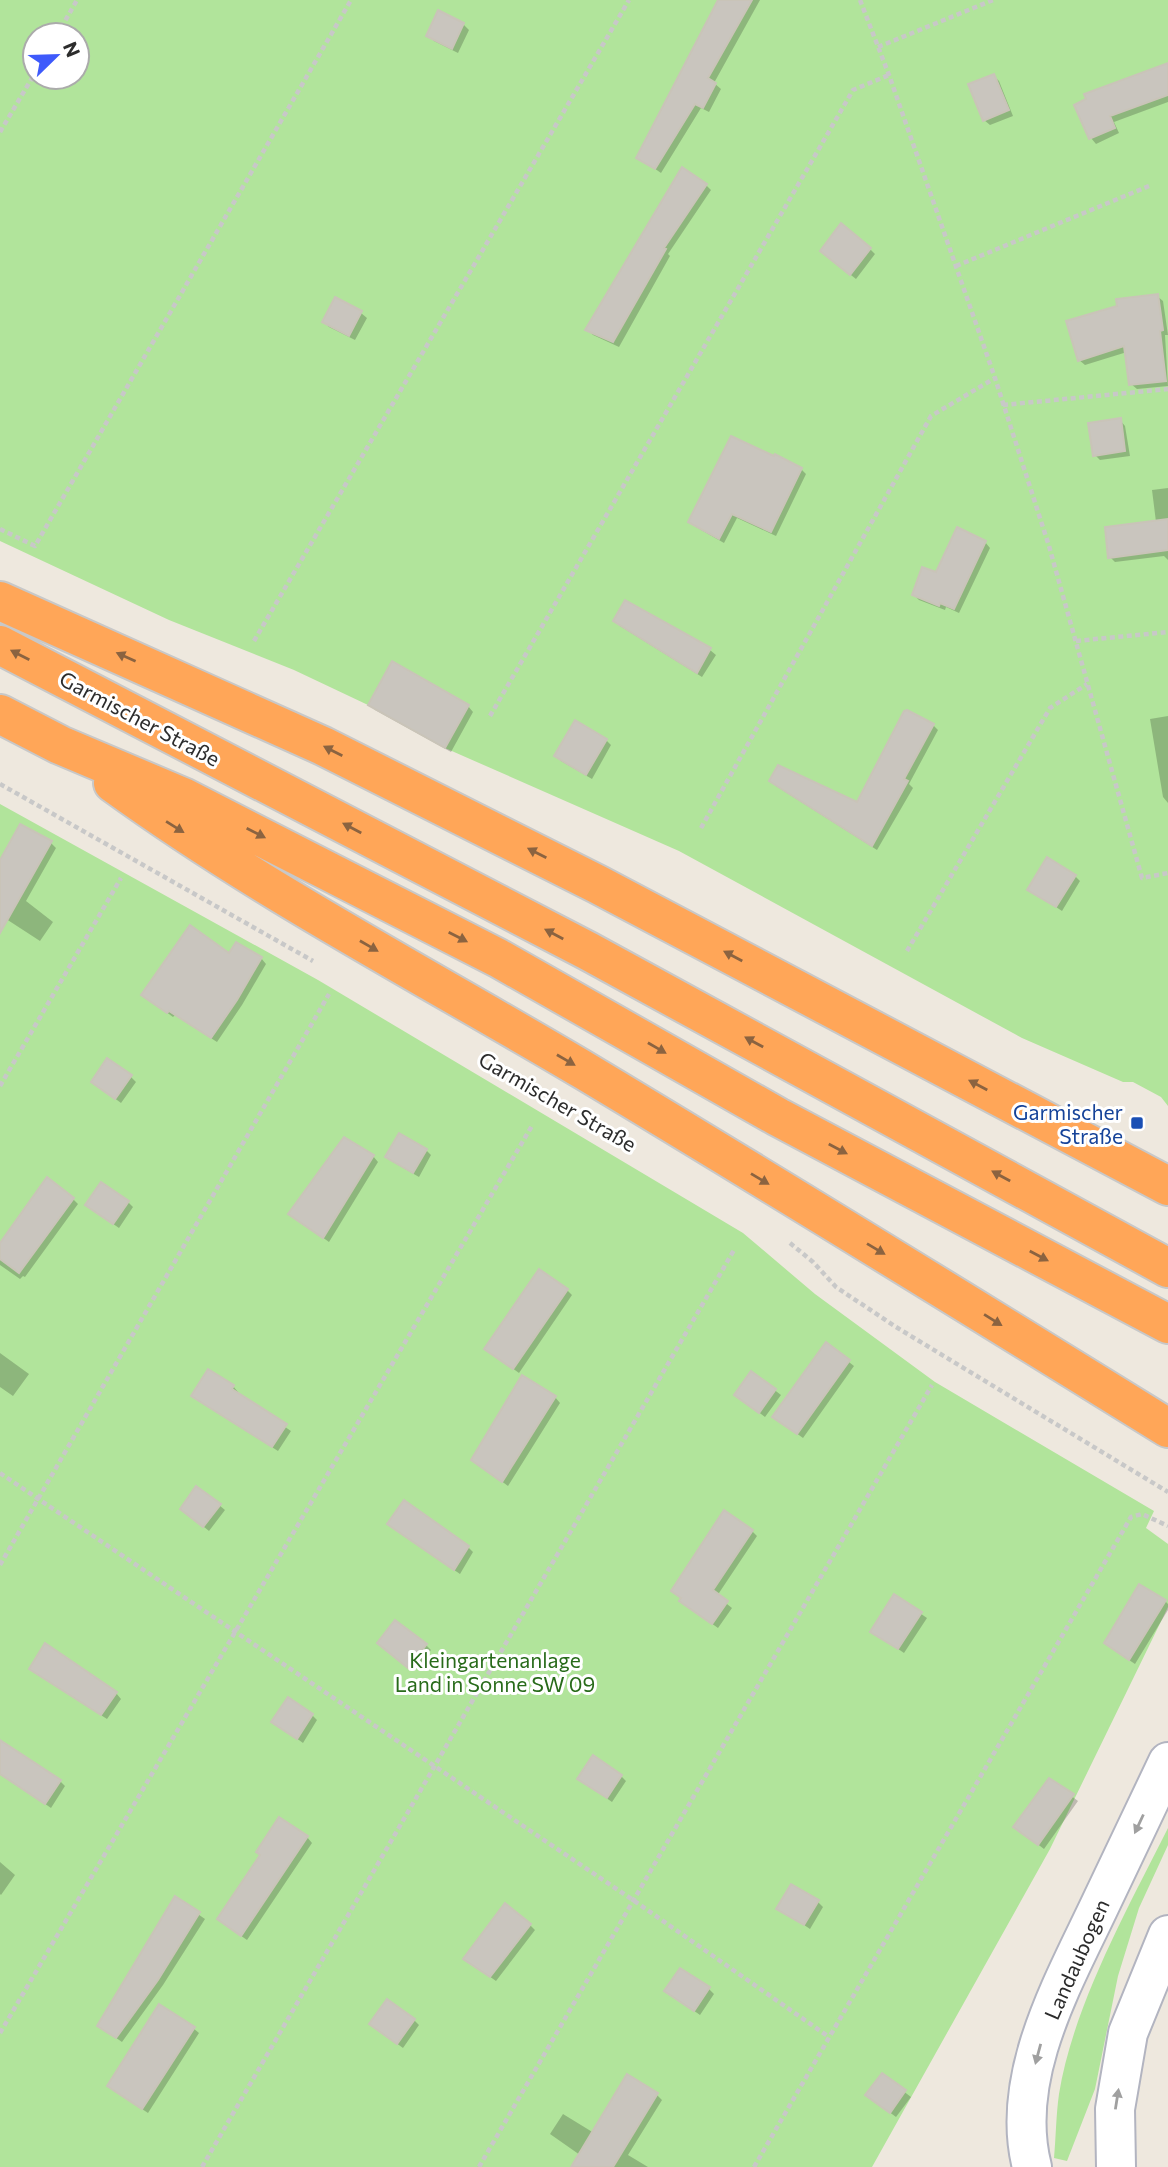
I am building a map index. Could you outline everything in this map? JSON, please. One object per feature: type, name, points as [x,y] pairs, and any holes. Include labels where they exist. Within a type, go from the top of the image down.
[{"type":"highway","points":[[0,601],[323,746],[597,884],[1168,1186]]},
{"type":"highway","name":"Garmischer Straße","points":[[0,645],[588,951],[1168,1268]]},
{"type":"highway","points":[[0,714],[60,745],[183,797],[498,958],[778,1117],[1168,1324]]},
{"type":"highway","points":[[60,745],[161,818],[350,935],[584,1071],[1168,1428]]},
{"type":"main road","name":"Landaubogen","points":[[1032,2167],[1026,2104],[1036,2057],[1052,2005],[1168,1762]]},
{"type":"main road","points":[[1116,2167],[1115,2109],[1128,2033],[1168,1935]]},
{"type":"path","points":[[65,21],[77,0]]},
{"type":"path","points":[[0,529],[36,546],[351,0]]},
{"type":"path","points":[[254,641],[629,0]]},
{"type":"path","points":[[860,0],[995,378],[1049,546],[1142,877],[1168,873]]},
{"type":"path","points":[[878,47],[993,0]]},
{"type":"path","points":[[490,716],[853,90],[889,75]]},
{"type":"path","points":[[0,132],[24,91]]},
{"type":"path","points":[[955,266],[1149,186]]},
{"type":"path","points":[[701,828],[931,416],[995,378]]},
{"type":"path","points":[[1003,405],[1168,389]]},
{"type":"path","points":[[1076,641],[1168,632]]},
{"type":"path","points":[[907,951],[1050,708],[1087,684]]},
{"type":"path","points":[[0,784],[325,968]]},
{"type":"path","points":[[0,1086],[121,877]]},
{"type":"path","points":[[0,1565],[330,994]]},
{"type":"path","points":[[0,2033],[533,1124]]},
{"type":"path","points":[[783,1237],[813,1262],[836,1287],[896,1328],[1168,1492]]},
{"type":"path","points":[[201,2167],[734,1250]]},
{"type":"path","points":[[479,2167],[932,1385]]},
{"type":"path","points":[[0,1473],[633,1900],[830,2037]]},
{"type":"path","points":[[754,2167],[1130,1517],[1142,1514],[1168,1526]]},
{"type":"green space","points":[[0,0],[1168,0],[1168,1106],[1161,1097],[1133,1082],[1123,1082],[1022,1038],[679,851],[445,748],[368,705],[294,670],[169,620],[0,541]]},
{"type":"green space","name":"Kleingartenanlage Land in Sonne SW 09","points":[[0,804],[318,980],[743,1233],[815,1294],[935,1382],[1154,1511],[1146,1528],[1168,1544],[1168,1607],[1050,1849],[872,2167],[0,2167]]},
{"type":"green space","points":[[1168,1828],[1168,1845],[1139,1908],[1118,1976],[1095,2089],[1067,2161],[1054,2158],[1059,2094],[1076,2027],[1104,1958]]},
{"type":"building","points":[[718,0],[752,0],[708,78],[716,83],[703,108],[695,104],[655,169],[636,158]]},
{"type":"building","points":[[438,10],[464,23],[452,49],[426,36]]},
{"type":"building","points":[[1168,63],[1168,95],[1110,116],[1115,128],[1089,139],[1074,105],[1086,99],[1084,94]]},
{"type":"building","points":[[994,74],[1009,110],[983,121],[968,84]]},
{"type":"building","points":[[682,167],[707,184],[664,248],[666,249],[613,342],[585,330]]},
{"type":"building","points":[[841,223],[871,248],[850,275],[820,251]]},
{"type":"building","points":[[1158,294],[1166,381],[1129,385],[1124,346],[1078,361],[1066,321],[1117,306],[1116,299]]},
{"type":"building","points":[[335,297],[362,311],[349,336],[322,322]]},
{"type":"building","points":[[1121,418],[1125,451],[1093,456],[1088,423]]},
{"type":"building","points":[[731,436],[802,468],[771,532],[732,514],[719,539],[688,522]]},
{"type":"building","points":[[1168,519],[1168,550],[1108,558],[1105,527]]},
{"type":"building","points":[[957,527],[986,541],[954,609],[912,595],[922,567],[936,572]]},
{"type":"building","points":[[625,600],[711,648],[697,673],[613,621]]},
{"type":"building","points":[[392,661],[469,705],[445,748],[368,705]]},
{"type":"building","points":[[907,710],[934,724],[904,779],[908,781],[872,846],[769,781],[778,765],[857,802],[904,711]]},
{"type":"building","points":[[575,720],[607,739],[586,775],[554,756]]},
{"type":"building","points":[[20,824],[52,841],[0,933],[0,860]]},
{"type":"building","points":[[1047,857],[1076,875],[1056,907],[1027,890]]},
{"type":"building","points":[[190,925],[229,953],[236,942],[262,957],[211,1038],[141,995]]},
{"type":"building","points":[[107,1058],[132,1075],[115,1099],[91,1082]]},
{"type":"building","points":[[399,1133],[427,1149],[413,1173],[385,1157]]},
{"type":"building","points":[[344,1137],[374,1155],[323,1238],[288,1214]]},
{"type":"building","points":[[47,1177],[74,1198],[19,1273],[0,1259],[0,1243]]},
{"type":"building","points":[[101,1182],[129,1201],[113,1224],[85,1205]]},
{"type":"building","points":[[539,1269],[568,1289],[513,1369],[484,1349]]},
{"type":"building","points":[[826,1342],[850,1360],[797,1434],[772,1417]]},
{"type":"building","points":[[208,1369],[234,1385],[232,1389],[287,1424],[272,1447],[191,1396]]},
{"type":"building","points":[[751,1371],[776,1389],[759,1413],[734,1395]]},
{"type":"building","points":[[522,1375],[556,1396],[502,1482],[471,1460]]},
{"type":"building","points":[[196,1486],[221,1504],[203,1527],[180,1509]]},
{"type":"building","points":[[404,1500],[469,1546],[454,1570],[387,1524]]},
{"type":"building","points":[[724,1510],[753,1530],[713,1590],[728,1601],[712,1624],[679,1601],[681,1598],[671,1591]]},
{"type":"building","points":[[1139,1584],[1166,1600],[1129,1660],[1104,1643]]},
{"type":"building","points":[[894,1594],[922,1612],[898,1649],[870,1632]]},
{"type":"building","points":[[395,1620],[427,1644],[408,1668],[377,1643]]},
{"type":"building","points":[[45,1643],[117,1692],[101,1715],[29,1669]]},
{"type":"building","points":[[288,1697],[313,1714],[297,1739],[271,1722]]},
{"type":"building","points":[[0,1740],[61,1780],[45,1804],[0,1774]]},
{"type":"building","points":[[593,1755],[622,1775],[607,1798],[577,1779]]},
{"type":"building","points":[[1049,1778],[1074,1794],[1038,1845],[1013,1827]]},
{"type":"building","points":[[279,1817],[308,1836],[241,1936],[217,1919],[260,1855],[256,1852]]},
{"type":"building","points":[[791,1884],[819,1900],[804,1925],[776,1909]]},
{"type":"building","points":[[175,1896],[200,1912],[158,1980],[116,2038],[97,2026]]},
{"type":"building","points":[[505,1903],[531,1924],[490,1977],[463,1959]]},
{"type":"building","points":[[680,1968],[710,1987],[694,2011],[664,1991]]},
{"type":"building","points":[[387,1999],[415,2019],[397,2044],[369,2024]]},
{"type":"building","points":[[159,2004],[195,2027],[142,2109],[107,2086]]},
{"type":"building","points":[[882,2073],[906,2090],[890,2113],[865,2095]]},
{"type":"building","points":[[627,2074],[658,2093],[613,2167],[571,2167]]},
{"type":"place","name":"Garmischer Straße","points":[[1137,1123]]}]
